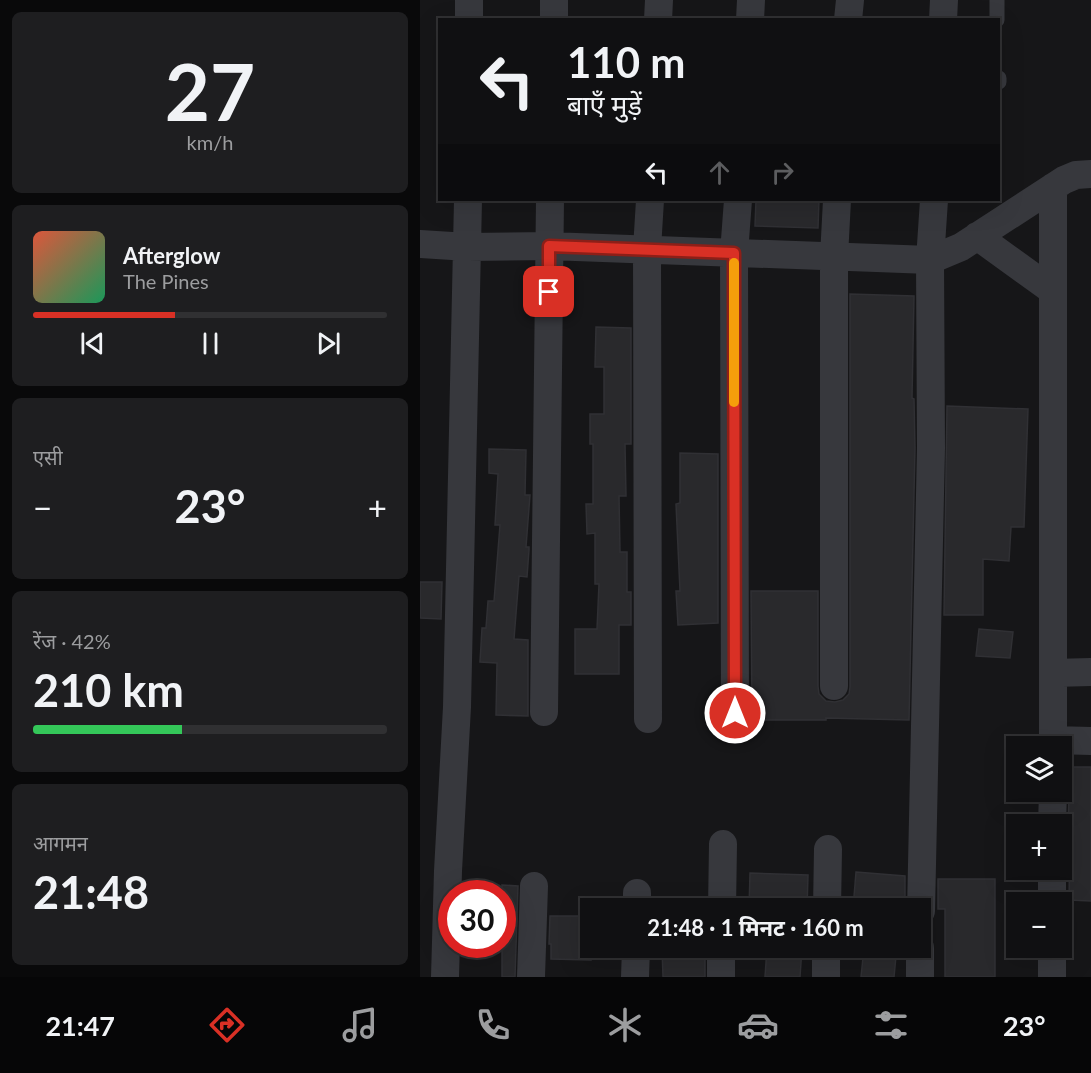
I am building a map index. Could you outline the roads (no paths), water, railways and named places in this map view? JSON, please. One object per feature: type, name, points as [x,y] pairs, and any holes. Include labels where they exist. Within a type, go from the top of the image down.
[{"type":"street","points":[[469,0],[469,18]]},
{"type":"street","points":[[554,0],[554,18]]},
{"type":"street","points":[[658,18],[659,0]]},
{"type":"street","points":[[750,18],[751,0]]},
{"type":"street","points":[[848,18],[849,0]]},
{"type":"street","points":[[943,18],[944,0]]},
{"type":"street","points":[[420,244],[468,247],[549,246],[647,249],[930,260],[961,247],[1064,180],[1076,175],[1091,174]]},
{"type":"street","points":[[1053,187],[1053,736]]},
{"type":"street","points":[[445,977],[457,707],[468,201]]},
{"type":"street","points":[[544,712],[550,201]]},
{"type":"street","points":[[648,719],[647,249],[650,201]]},
{"type":"street","points":[[735,713],[734,253],[738,201]]},
{"type":"street","points":[[834,686],[834,257],[837,201]]},
{"type":"street","points":[[921,898],[931,460],[930,260],[934,201]]},
{"type":"street","points":[[977,236],[1053,291]]},
{"type":"street","points":[[1053,673],[1091,672]]},
{"type":"street","points":[[1072,742],[1091,741]]},
{"type":"street","points":[[722,898],[723,844]]},
{"type":"street","points":[[827,898],[828,849]]},
{"type":"street","points":[[531,977],[534,886]]},
{"type":"street","points":[[635,977],[636,958]]},
{"type":"street","points":[[721,977],[722,958]]},
{"type":"street","points":[[826,958],[826,977]]},
{"type":"street","points":[[920,958],[920,977]]},
{"type":"street","points":[[1052,958],[1052,977]]},
{"type":"lane","points":[[997,0],[998,18]]}]
